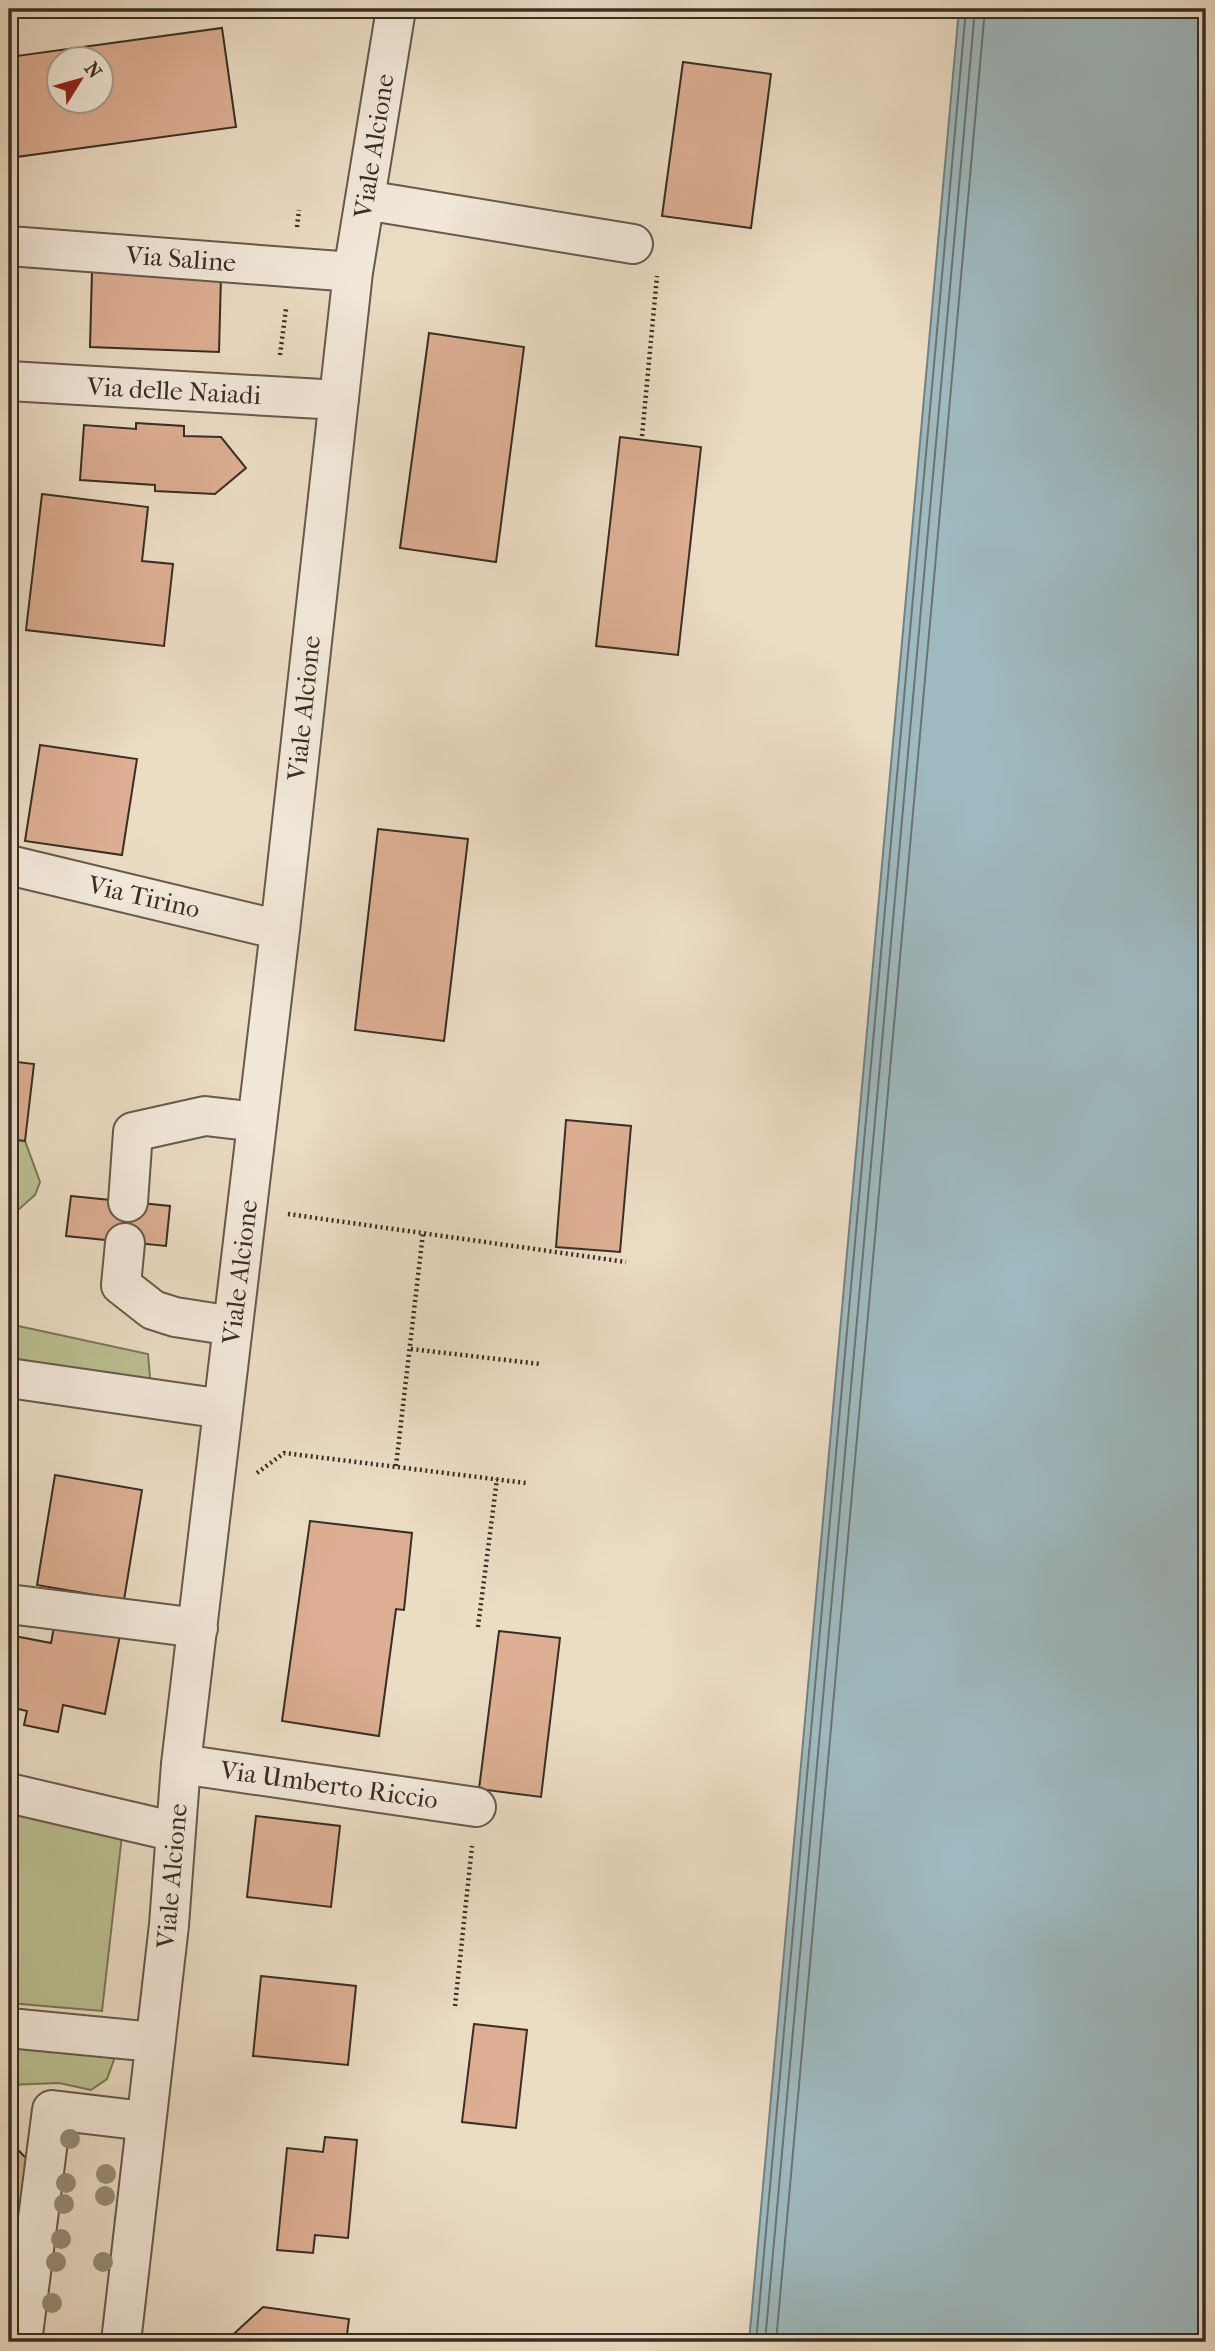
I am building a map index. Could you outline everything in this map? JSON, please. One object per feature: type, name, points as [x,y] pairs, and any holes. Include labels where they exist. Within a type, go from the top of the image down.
[{"type":"street","name":"Viale Alcione","points":[[121,2342],[169,1925],[181,1764],[280,930],[353,272],[396,9]]},
{"type":"street","points":[[365,200],[633,244]]},
{"type":"street","name":"Via Saline","points":[[9,246],[353,272]]},
{"type":"street","name":"Via delle Naiadi","points":[[9,381],[339,400]]},
{"type":"street","name":"Via Tirino","points":[[9,865],[280,930]]},
{"type":"street","points":[[128,1202],[133,1132],[205,1116],[257,1122]]},
{"type":"street","points":[[125,1243],[121,1285],[153,1310],[175,1317],[233,1326]]},
{"type":"street","points":[[9,1378],[223,1409]]},
{"type":"street","points":[[9,1604],[198,1628]]},
{"type":"street","name":"Via Umberto Riccio","points":[[181,1764],[476,1807]]},
{"type":"street","points":[[9,1793],[176,1832]]},
{"type":"street","points":[[9,2028],[154,2042]]},
{"type":"street","points":[[22,2342],[52,2110],[145,2121]]},
{"type":"path","points":[[633,244],[660,246],[642,436]]},
{"type":"path","points":[[284,1213],[626,1262]]},
{"type":"path","points":[[396,1466],[424,1233]]},
{"type":"path","points":[[411,1349],[540,1364]]},
{"type":"path","points":[[254,1475],[284,1453],[526,1483]]},
{"type":"path","points":[[478,1626],[496,1479]]},
{"type":"path","points":[[455,2006],[476,1807]]},
{"type":"green space","points":[[9,1139],[25,1141],[40,1182],[35,1195],[9,1218]]},
{"type":"green space","points":[[9,1324],[148,1354],[150,1377],[143,1382],[9,1366]]},
{"type":"green space","points":[[9,1801],[123,1826],[102,2011],[9,2003]]},
{"type":"green space","points":[[9,2045],[116,2054],[107,2079],[91,2090],[59,2083],[9,2085]]},
{"type":"water","points":[[959,9],[1206,9],[1206,2342],[749,2342]]},
{"type":"building","points":[[222,28],[236,127],[9,158],[9,57],[46,52],[46,116],[116,116],[116,46],[90,46]]},
{"type":"building","points":[[683,62],[771,74],[751,228],[662,216]]},
{"type":"building","points":[[92,271],[221,275],[219,352],[90,347]]},
{"type":"building","points":[[429,333],[524,347],[496,562],[400,548]]},
{"type":"building","points":[[136,423],[184,426],[184,436],[221,437],[246,468],[215,494],[155,491],[155,485],[80,480],[84,425],[136,429]]},
{"type":"building","points":[[620,437],[701,447],[678,655],[596,646]]},
{"type":"building","points":[[42,494],[148,507],[142,561],[173,564],[164,646],[26,630]]},
{"type":"building","points":[[40,745],[137,759],[122,855],[25,841]]},
{"type":"building","points":[[378,829],[468,839],[444,1041],[355,1030]]},
{"type":"building","points":[[9,1061],[34,1064],[25,1141],[9,1139]]},
{"type":"building","points":[[566,1120],[631,1126],[620,1252],[556,1247]]},
{"type":"building","points":[[71,1196],[170,1206],[166,1246],[66,1236]]},
{"type":"building","points":[[55,1475],[142,1490],[124,1600],[37,1585]]},
{"type":"building","points":[[310,1521],[412,1533],[404,1610],[396,1609],[379,1736],[282,1721]]},
{"type":"building","points":[[55,1622],[120,1635],[105,1714],[63,1705],[58,1732],[24,1725],[27,1711],[9,1707],[9,1635],[51,1643]]},
{"type":"building","points":[[499,1631],[560,1638],[541,1797],[479,1789]]},
{"type":"building","points":[[256,1816],[340,1826],[331,1907],[247,1897]]},
{"type":"building","points":[[261,1976],[356,1986],[348,2065],[253,2056]]},
{"type":"building","points":[[474,2024],[527,2030],[516,2128],[462,2122]]},
{"type":"building","points":[[325,2137],[357,2140],[348,2238],[315,2235],[313,2253],[277,2250],[287,2148],[323,2152]]},
{"type":"building","points":[[13,2145],[38,2170],[37,2209],[9,2236],[9,2149]]},
{"type":"building","points":[[263,2307],[349,2319],[346,2342],[225,2342]]}]
